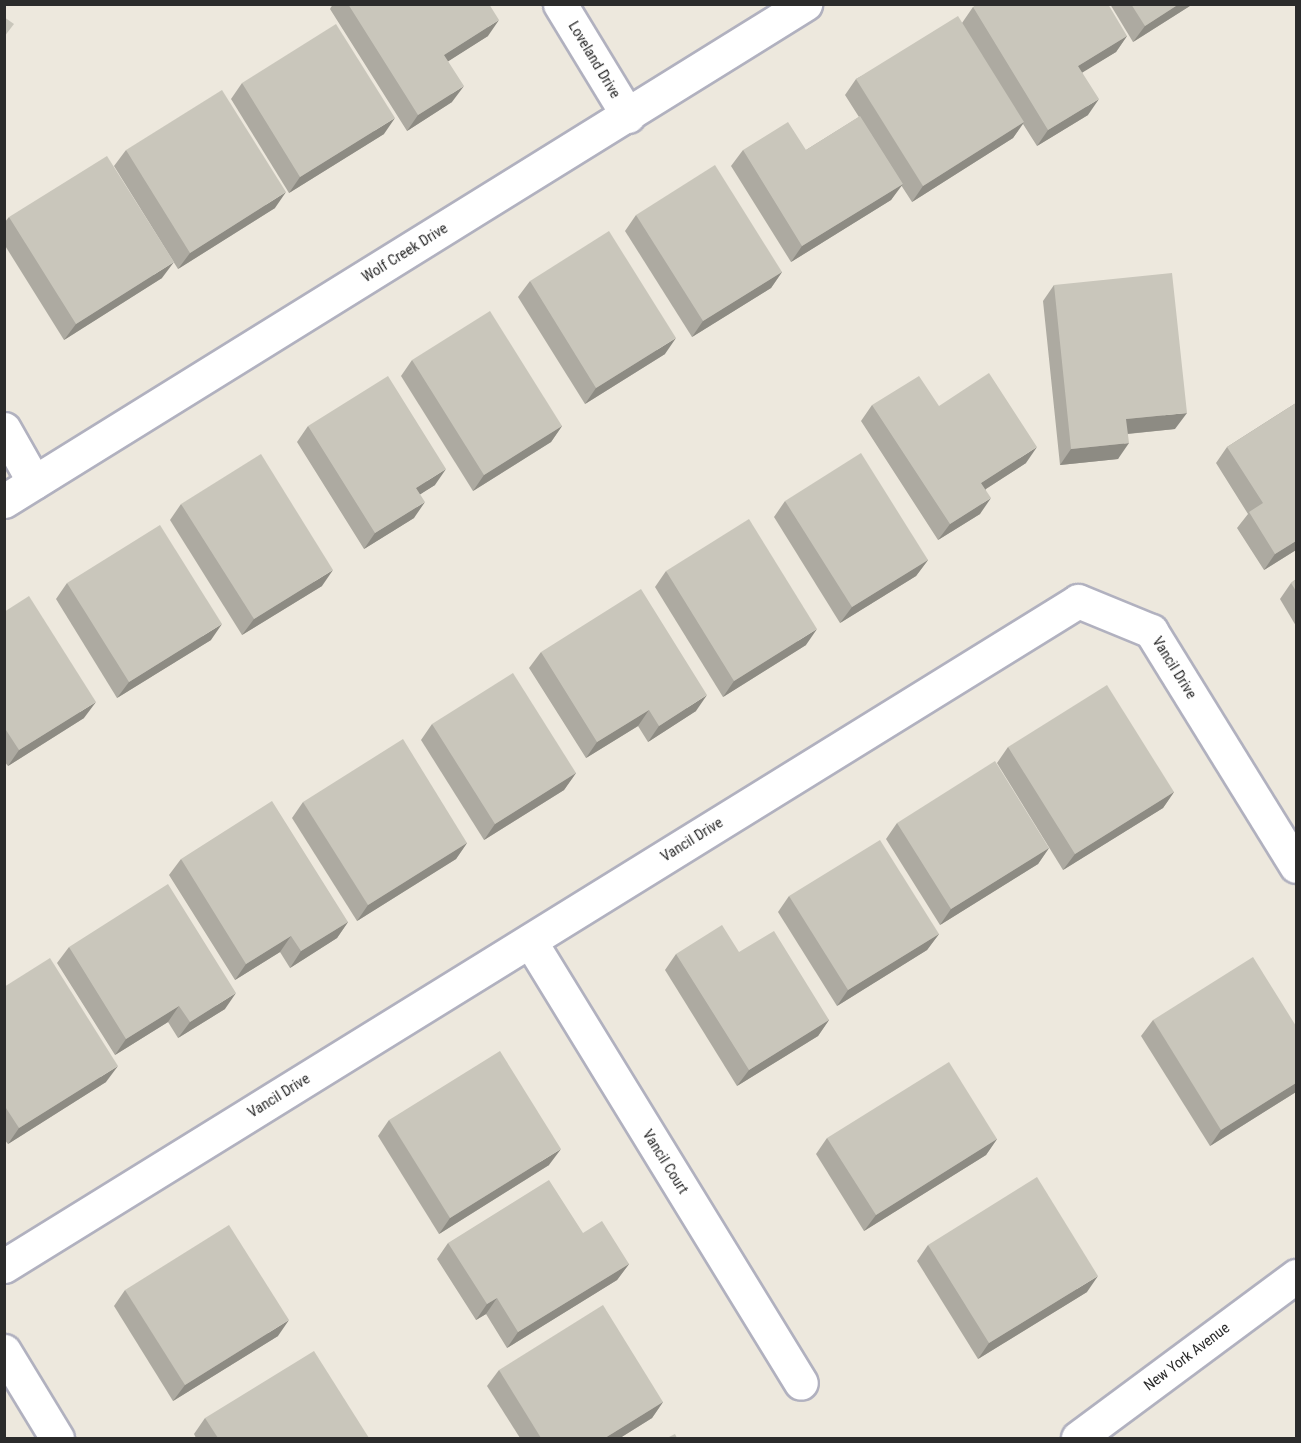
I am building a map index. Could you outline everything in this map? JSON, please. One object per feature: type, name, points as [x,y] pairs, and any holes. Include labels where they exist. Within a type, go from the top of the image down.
[{"type":"street","name":"Loveland Drive","points":[[560,4],[628,116]]},
{"type":"street","name":"Wolf Creek Drive","points":[[4,501],[628,116],[805,4]]},
{"type":"street","points":[[4,429],[34,482]]},
{"type":"street","name":"Vancil Drive","points":[[4,1266],[1078,601],[1151,631],[1296,866]]},
{"type":"street","name":"Vancil Court","points":[[530,941],[801,1383]]},
{"type":"street","name":"New York Avenue","points":[[1078,1438],[1296,1276]]},
{"type":"street","points":[[4,1351],[57,1438]]},
{"type":"building","points":[[348,4],[489,4],[499,20],[444,55],[464,86],[418,115]]},
{"type":"building","points":[[977,4],[1108,4],[1127,36],[1078,66],[1099,99],[1048,130],[973,7]]},
{"type":"building","points":[[1131,4],[1179,4],[1145,26]]},
{"type":"building","points":[[958,16],[1024,122],[923,186],[856,79]]},
{"type":"building","points":[[4,17],[14,24],[4,37]]},
{"type":"building","points":[[336,24],[395,118],[300,177],[242,83]]},
{"type":"building","points":[[222,90],[286,192],[190,253],[126,150]]},
{"type":"building","points":[[860,116],[903,184],[802,246],[743,150],[788,122],[806,150]]},
{"type":"building","points":[[107,156],[174,262],[76,324],[9,217]]},
{"type":"building","points":[[715,165],[782,272],[703,321],[636,215]]},
{"type":"building","points":[[609,231],[676,338],[596,388],[530,281]]},
{"type":"building","points":[[1172,273],[1187,413],[1126,419],[1129,443],[1071,449],[1054,285]]},
{"type":"building","points":[[490,311],[562,426],[484,475],[412,360]]},
{"type":"building","points":[[989,373],[1037,447],[981,483],[991,498],[950,524],[872,405],[919,376],[939,406]]},
{"type":"building","points":[[388,376],[446,469],[416,488],[425,502],[375,533],[308,426]]},
{"type":"building","points":[[1296,403],[1296,541],[1275,554],[1249,512],[1263,503],[1227,447]]},
{"type":"building","points":[[861,453],[928,560],[852,607],[785,501]]},
{"type":"building","points":[[261,454],[333,570],[254,619],[181,504]]},
{"type":"building","points":[[749,519],[817,629],[734,681],[666,571]]},
{"type":"building","points":[[160,525],[222,624],[129,682],[67,583]]},
{"type":"building","points":[[1296,579],[1296,591],[1291,583]]},
{"type":"building","points":[[641,589],[707,695],[659,726],[649,710],[597,742],[541,652]]},
{"type":"building","points":[[29,596],[96,702],[19,750],[4,727],[4,612]]},
{"type":"building","points":[[513,673],[576,773],[495,824],[432,724]]},
{"type":"building","points":[[1107,685],[1174,792],[1075,854],[1008,747]]},
{"type":"building","points":[[403,739],[467,843],[368,905],[303,802]]},
{"type":"building","points":[[995,761],[1049,848],[951,909],[897,823]]},
{"type":"building","points":[[272,801],[348,922],[301,951],[291,936],[246,964],[181,859]]},
{"type":"building","points":[[880,840],[939,934],[848,990],[789,896]]},
{"type":"building","points":[[168,884],[236,993],[190,1022],[179,1006],[126,1039],[69,947]]},
{"type":"building","points":[[722,925],[739,952],[774,931],[829,1020],[749,1070],[676,954]]},
{"type":"building","points":[[1253,957],[1296,1026],[1296,1083],[1221,1130],[1153,1020]]},
{"type":"building","points":[[50,958],[118,1066],[19,1128],[4,1105],[4,987]]},
{"type":"building","points":[[500,1051],[561,1149],[450,1218],[389,1120]]},
{"type":"building","points":[[949,1062],[997,1139],[876,1215],[827,1138]]},
{"type":"building","points":[[1037,1177],[1098,1276],[989,1343],[928,1245]]},
{"type":"building","points":[[549,1180],[583,1233],[602,1221],[629,1264],[518,1332],[497,1298],[487,1304],[448,1243]]},
{"type":"building","points":[[229,1225],[289,1320],[185,1385],[125,1290]]},
{"type":"building","points":[[603,1305],[663,1402],[605,1438],[541,1438],[499,1370]]},
{"type":"building","points":[[314,1351],[369,1438],[218,1438],[205,1418]]}]
